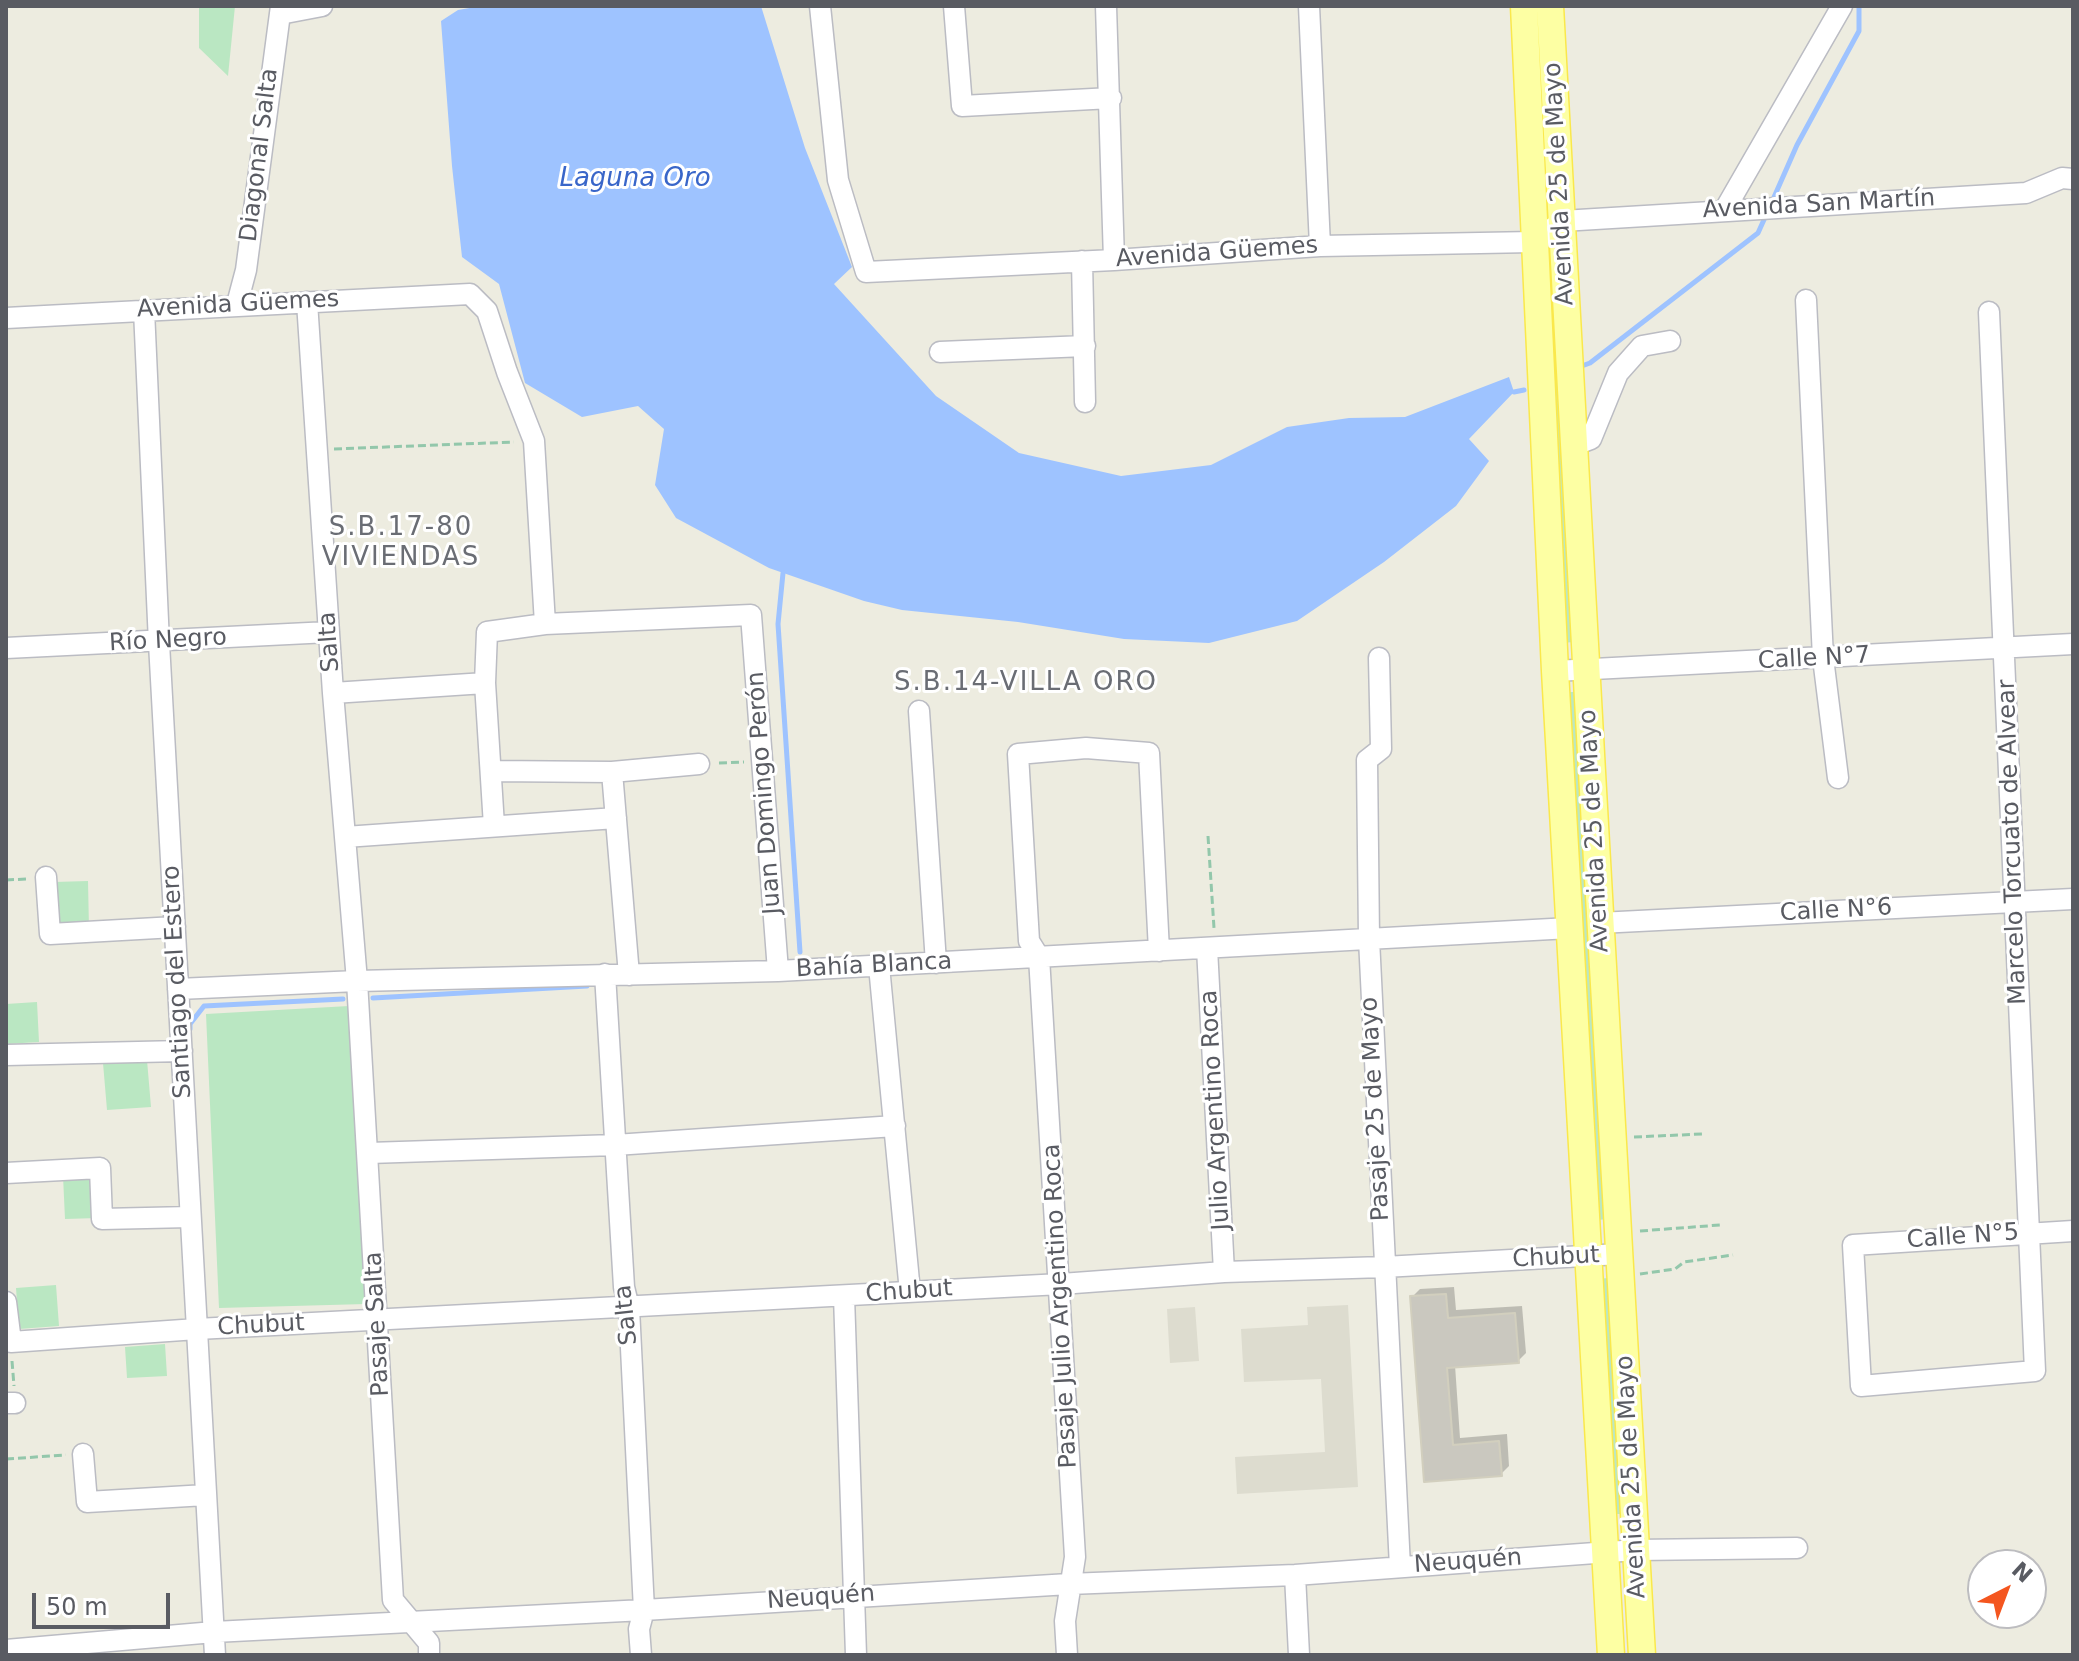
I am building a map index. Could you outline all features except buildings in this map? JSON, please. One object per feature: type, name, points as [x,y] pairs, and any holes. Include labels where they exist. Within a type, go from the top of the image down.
[{"type":"main road","name":"Avenida 25 de Mayo","points":[[1524,6],[1555,671],[1611,1655]]},
{"type":"main road","name":"Avenida 25 de Mayo","points":[[1550,6],[1642,1655]]},
{"type":"street","points":[[280,10],[322,6]]},
{"type":"street","name":"Avenida Güemes","points":[[820,6],[838,180],[866,272],[1320,246],[1533,242]]},
{"type":"street","points":[[954,6],[962,106],[1111,98]]},
{"type":"street","points":[[1106,6],[1114,260]]},
{"type":"street","points":[[1309,6],[1320,246]]},
{"type":"street","points":[[1724,211],[1842,6]]},
{"type":"street","name":"Diagonal Salta","points":[[237,304],[246,270],[280,10]]},
{"type":"street","name":"Avenida San Martín","points":[[1562,221],[2026,193],[2062,178],[2073,179]]},
{"type":"street","points":[[1533,242],[1562,221]]},
{"type":"street","points":[[1082,261],[1085,402]]},
{"type":"street","name":"Avenida Güemes","points":[[6,318],[470,294],[487,311],[534,441]]},
{"type":"street","points":[[1806,300],[1823,658],[1838,778]]},
{"type":"street","name":"Salta","points":[[307,302],[333,693],[357,981]]},
{"type":"street","name":"Santiago del Estero","points":[[144,310],[159,643],[215,1655]]},
{"type":"street","name":"Marcelo Torcuato de Alvear","points":[[1861,1386],[2035,1371],[1989,312]]},
{"type":"street","points":[[1575,445],[1591,439],[1618,373],[1642,346],[1670,341]]},
{"type":"street","points":[[940,352],[1085,346]]},
{"type":"street","points":[[494,826],[485,683],[487,632],[545,624],[534,441]]},
{"type":"street","name":"Juan Domingo Perón","points":[[545,624],[751,615],[778,971]]},
{"type":"street","name":"Río Negro","points":[[6,648],[159,643],[329,632]]},
{"type":"street","name":"Calle N°7","points":[[1555,671],[2073,644]]},
{"type":"street","name":"Pasaje 25 de Mayo","points":[[1379,658],[1381,749],[1367,760],[1369,939],[1400,1567]]},
{"type":"street","points":[[333,693],[485,683]]},
{"type":"street","points":[[919,711],[936,963]]},
{"type":"street","name":"Pasaje Julio Argentino Roca","points":[[1067,1655],[1065,1621],[1075,1557],[1061,1284],[1039,957],[1029,941],[1018,754],[1086,748],[1149,753],[1159,951]]},
{"type":"street","points":[[491,771],[612,772],[699,764]]},
{"type":"street","points":[[612,772],[629,975]]},
{"type":"street","points":[[345,837],[616,818]]},
{"type":"street","points":[[46,877],[50,934],[175,927]]},
{"type":"street","name":"Calle N°6","points":[[1599,923],[2073,899]]},
{"type":"street","name":"Bahía Blanca","points":[[178,989],[357,981],[778,971],[1570,928]]},
{"type":"street","name":"Julio Argentino Roca","points":[[1207,948],[1224,1272]]},
{"type":"street","points":[[879,966],[910,1292]]},
{"type":"street","name":"Salta","points":[[605,974],[624,1287],[629,1308],[644,1610],[639,1629],[641,1655]]},
{"type":"street","name":"Pasaje Salta","points":[[357,981],[393,1600],[429,1643],[429,1655]]},
{"type":"street","points":[[6,1055],[182,1051]]},
{"type":"street","points":[[369,1153],[615,1145],[895,1126]]},
{"type":"street","points":[[6,1173],[100,1168],[102,1219],[190,1217]]},
{"type":"street","name":"Calle N°5","points":[[1861,1386],[1853,1245],[2073,1231]]},
{"type":"street","name":"Chubut","points":[[11,1342],[197,1329],[1061,1284],[1224,1272],[1620,1255]]},
{"type":"street","points":[[844,1296],[856,1655]]},
{"type":"street","points":[[6,1302],[11,1342]]},
{"type":"street","points":[[83,1454],[87,1502],[206,1495]]},
{"type":"street","name":"Neuquén","points":[[6,1650],[214,1632],[1069,1584],[1295,1575],[1636,1550],[1797,1548]]},
{"type":"street","points":[[1295,1575],[1299,1655]]},
{"type":"path","points":[[317,450],[534,441]]},
{"type":"path","points":[[699,764],[763,762]]},
{"type":"path","points":[[1207,948],[1214,932],[1208,836]]},
{"type":"path","points":[[1615,1138],[1702,1134]]},
{"type":"path","points":[[1620,1255],[1720,1225]]},
{"type":"path","points":[[1620,1255],[1675,1269],[1684,1262],[1733,1255]]},
{"type":"path","points":[[10,1403],[11,1342]]},
{"type":"path","points":[[6,1459],[83,1454]]},
{"type":"shaded area","points":[[1348,1305],[1358,1487],[1237,1494],[1235,1457],[1325,1452],[1321,1379],[1244,1382],[1241,1329],[1308,1325],[1307,1307]]},
{"type":"shaded area","points":[[1195,1307],[1199,1361],[1170,1363],[1167,1309]]},
{"type":"green space","points":[[199,6],[235,6],[228,76],[199,48]]},
{"type":"green space","points":[[1541,262],[1551,262],[1573,642],[1563,643]]},
{"type":"green space","points":[[1568,692],[1578,692],[1607,1219],[1598,1220]]},
{"type":"green space","points":[[88,881],[89,929],[55,929],[54,882]]},
{"type":"green space","points":[[37,1002],[39,1042],[6,1044],[6,1004]]},
{"type":"green space","points":[[349,1006],[366,1304],[219,1308],[206,1014]]},
{"type":"green space","points":[[147,1060],[151,1107],[107,1110],[103,1063]]},
{"type":"green space","points":[[96,1175],[98,1218],[65,1219],[63,1176]]},
{"type":"green space","points":[[1608,1278],[1622,1514],[1613,1514],[1598,1279]]},
{"type":"green space","points":[[56,1285],[59,1326],[19,1329],[16,1288]]},
{"type":"green space","points":[[165,1344],[167,1376],[127,1378],[125,1347]]},
{"type":"water","name":"Laguna Oro","points":[[481,6],[761,6],[805,148],[852,267],[834,284],[936,396],[1019,453],[1121,476],[1211,465],[1287,427],[1349,418],[1405,417],[1509,377],[1514,392],[1469,439],[1489,461],[1456,506],[1384,562],[1297,621],[1209,643],[1124,639],[1018,622],[902,610],[864,601],[769,568],[676,518],[655,485],[664,429],[638,406],[582,417],[525,383],[499,284],[462,257],[441,21],[458,10]]},
{"type":"waterway","points":[[1771,204],[1797,145],[1859,31],[1859,6]]},
{"type":"waterway","points":[[1579,367],[1590,363],[1758,233],[1767,213]]},
{"type":"waterway","points":[[1514,392],[1524,390]]},
{"type":"waterway","points":[[783,573],[778,624],[800,952]]},
{"type":"waterway","points":[[373,998],[587,986]]},
{"type":"waterway","points":[[190,1029],[190,1024],[204,1006],[343,999]]},
{"type":"district","name":"S.B.17-80 VIVIENDAS","points":[[401,543]]},
{"type":"district","name":"S.B.14-VILLA ORO","points":[[1026,683]]}]
